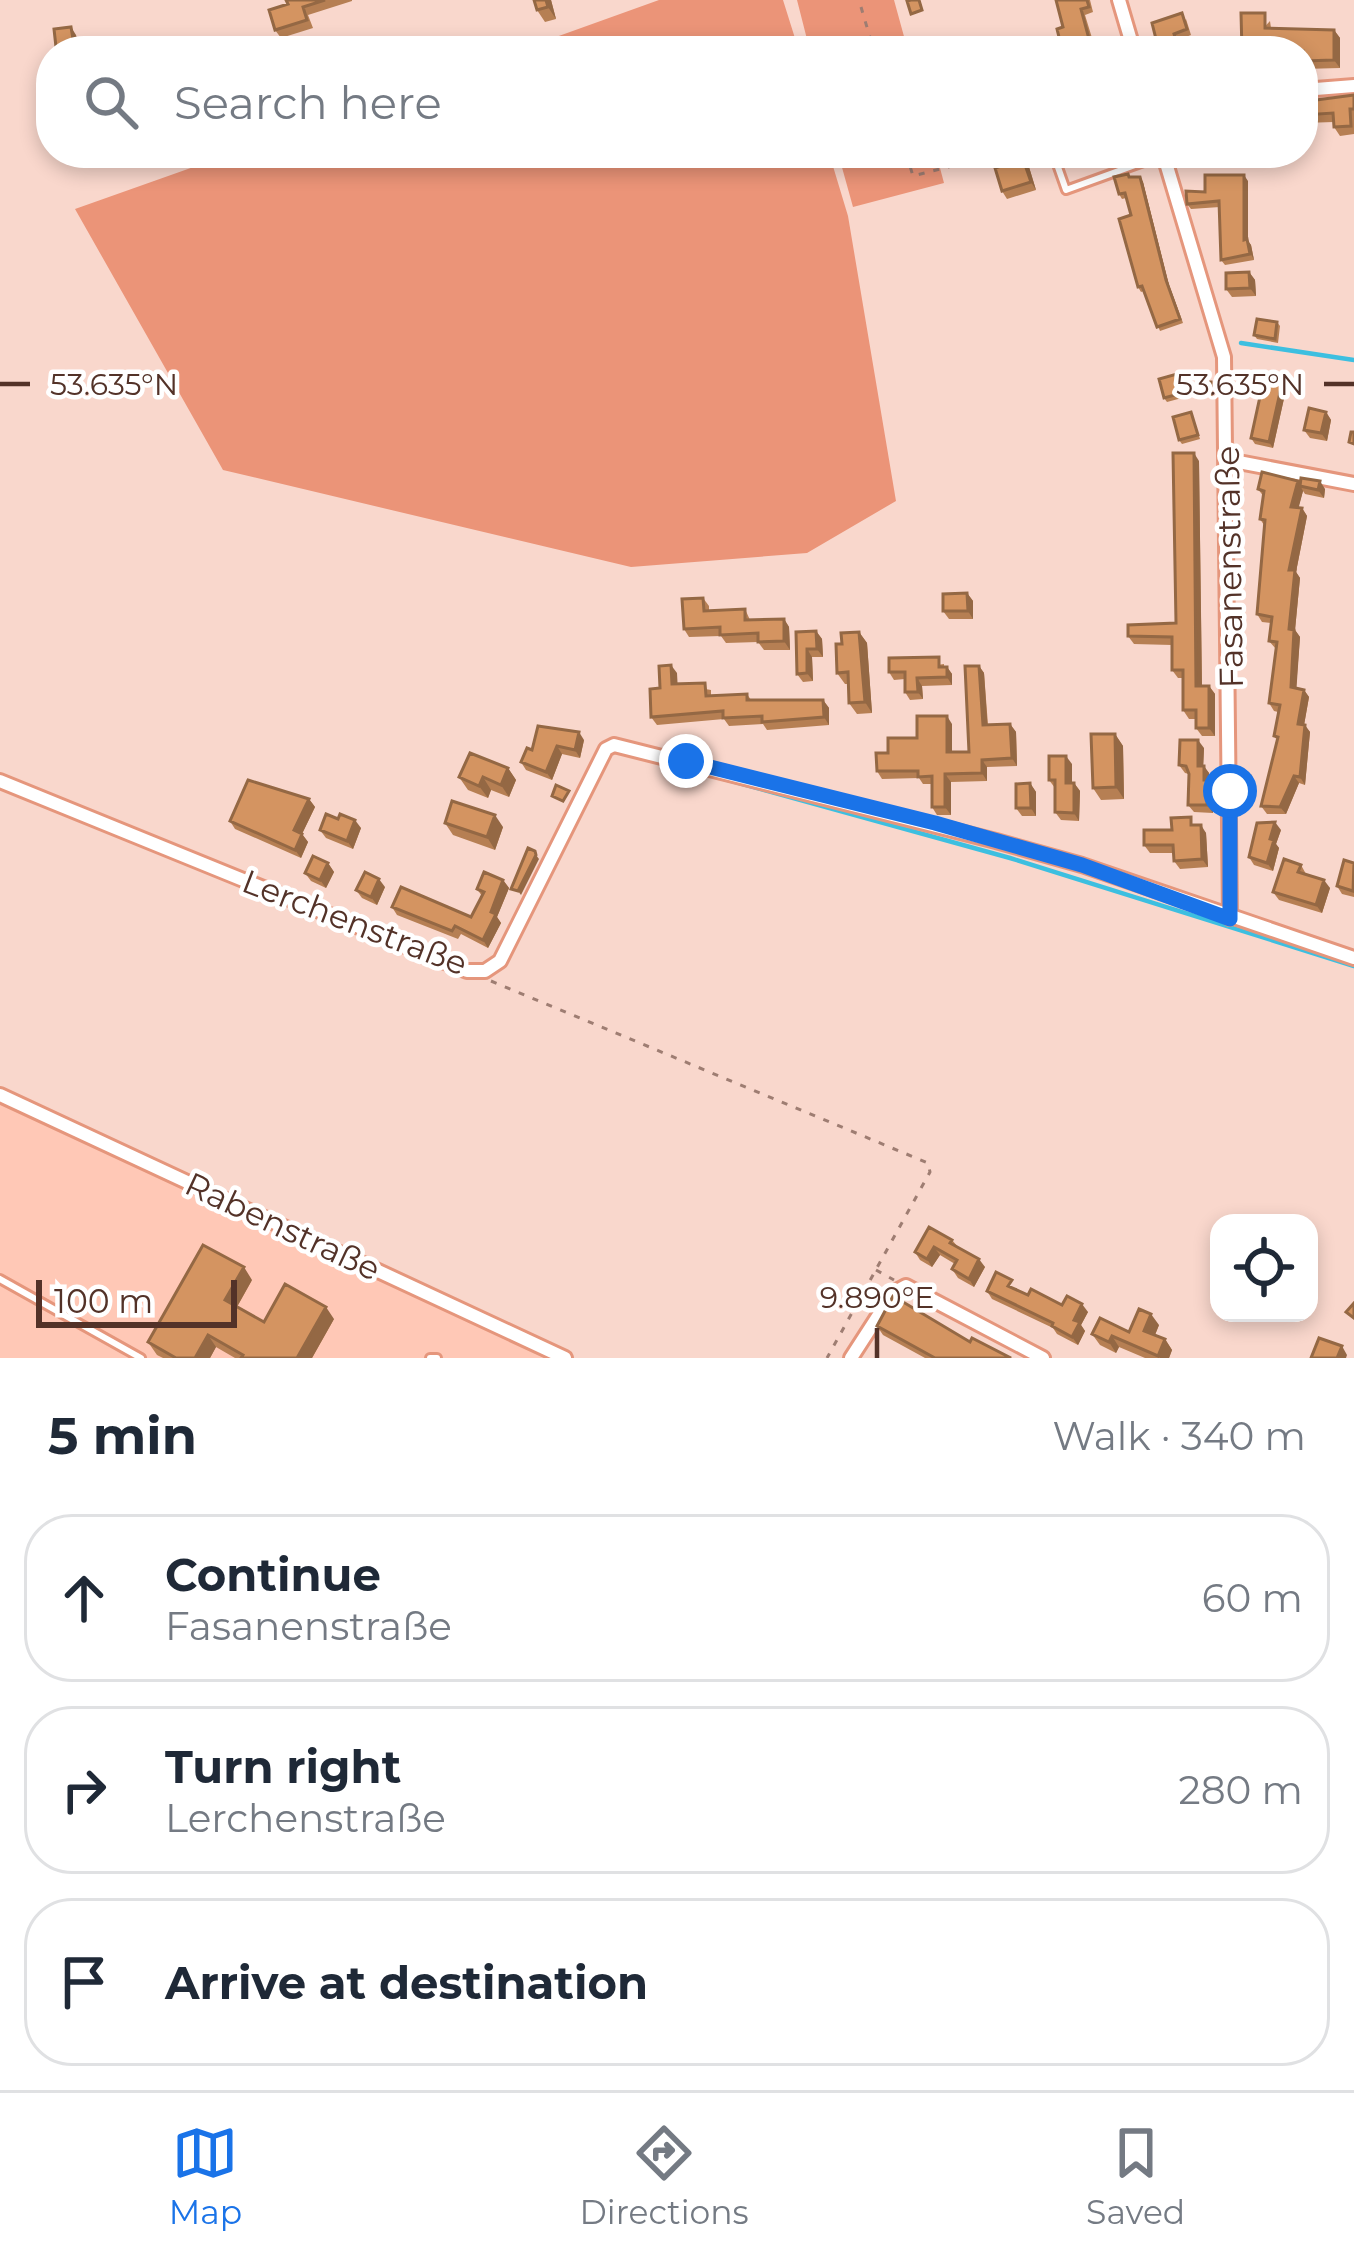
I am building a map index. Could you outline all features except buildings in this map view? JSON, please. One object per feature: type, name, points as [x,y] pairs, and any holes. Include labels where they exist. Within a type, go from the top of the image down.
[{"type":"street","points":[[1119,0],[1129,36]]},
{"type":"street","points":[[1318,89],[1354,86]]},
{"type":"street","name":"Fasanenstraße","points":[[1168,168],[1225,357],[1230,919]]},
{"type":"street","points":[[1228,460],[1354,484]]},
{"type":"street","name":"Lerchenstraße","points":[[0,781],[467,971],[485,971],[500,961],[606,749],[614,745],[935,823],[1082,865],[1354,958]]},
{"type":"street","name":"Rabenstraße","points":[[0,1095],[565,1358]]},
{"type":"street","points":[[851,1358],[893,1293],[906,1286],[1043,1358]]},
{"type":"lane","points":[[1058,168],[1066,190],[1126,168]]},
{"type":"lane","points":[[0,1279],[141,1358]]},
{"type":"path","points":[[861,7],[870,36]]},
{"type":"path","points":[[911,168],[913,176],[944,168]]},
{"type":"path","points":[[467,971],[928,1163],[930,1172],[827,1358]]},
{"type":"shaded area","points":[[659,0],[783,0],[794,36],[559,36]]},
{"type":"shaded area","points":[[797,0],[894,0],[904,36],[806,36]]},
{"type":"shaded area","points":[[191,168],[834,168],[848,216],[896,501],[807,553],[631,567],[223,470],[75,209]]},
{"type":"shaded area","points":[[842,168],[940,168],[944,183],[853,207]]},
{"type":"shaded area","points":[[0,1102],[554,1358],[0,1358]]},
{"type":"waterway","points":[[1241,343],[1354,360]]},
{"type":"waterway","points":[[706,774],[1010,858],[1354,966]]},
{"type":"route","points":[[686,761],[1082,865],[1230,919],[1230,791]]}]
